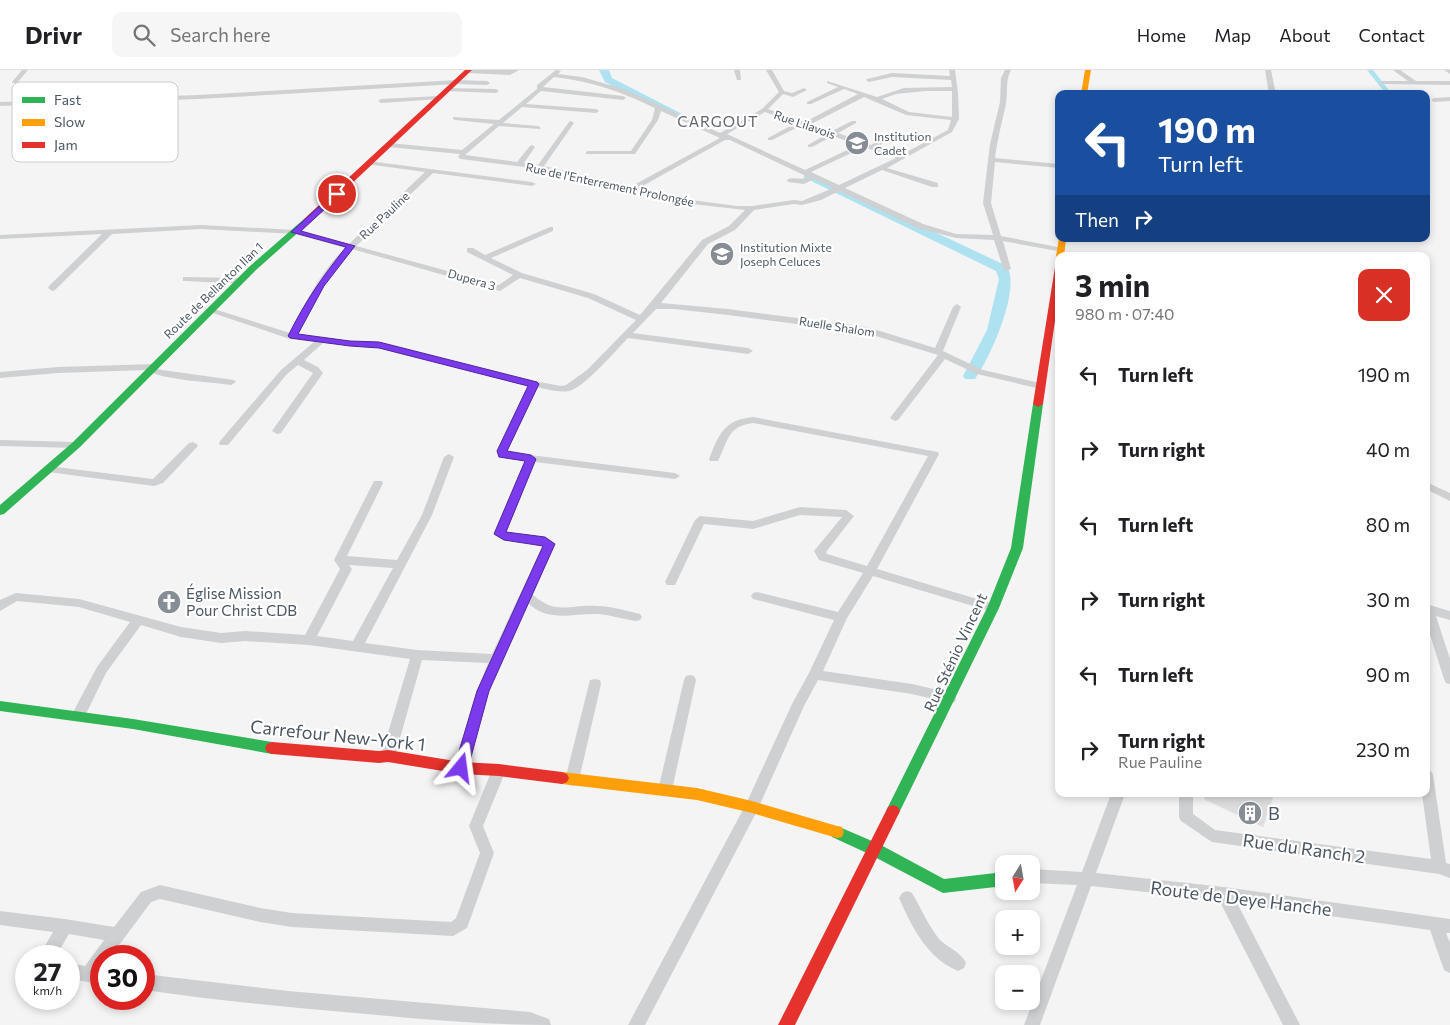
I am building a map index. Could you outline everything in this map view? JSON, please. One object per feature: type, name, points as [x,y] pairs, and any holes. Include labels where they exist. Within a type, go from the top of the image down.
[{"type":"street","points":[[14,82],[25,70]]},
{"type":"street","points":[[469,70],[510,73],[516,70]]},
{"type":"street","name":"Route de Bellanton Ilan 1","points":[[0,511],[76,445],[240,281],[355,178],[368,163],[469,70]]},
{"type":"street","points":[[368,163],[431,171],[456,162],[498,123],[540,89],[539,86],[560,70]]},
{"type":"street","points":[[737,70],[739,79]]},
{"type":"street","points":[[769,70],[782,92],[794,94],[804,90]]},
{"type":"street","points":[[830,82],[877,99],[908,114],[956,119],[952,70]]},
{"type":"street","points":[[1007,269],[987,203],[993,144],[1003,102],[1004,78],[1008,70]]},
{"type":"street","points":[[1085,90],[1088,70]]},
{"type":"street","points":[[1268,70],[1271,90]]},
{"type":"street","points":[[1396,70],[1415,84]]},
{"type":"street","points":[[552,75],[582,79],[622,90],[920,226],[956,236],[998,238],[1061,248]]},
{"type":"street","points":[[869,80],[892,75],[954,78]]},
{"type":"street","points":[[178,98],[456,82],[487,83]]},
{"type":"street","points":[[1382,83],[1450,83]]},
{"type":"street","points":[[809,103],[844,87]]},
{"type":"street","points":[[540,89],[624,98]]},
{"type":"street","points":[[877,99],[888,93],[923,89],[955,89]]},
{"type":"street","points":[[447,90],[496,91]]},
{"type":"street","points":[[615,97],[622,90]]},
{"type":"street","points":[[726,137],[722,134],[764,110],[782,92]]},
{"type":"street","points":[[569,109],[579,93]]},
{"type":"street","points":[[770,139],[864,94]]},
{"type":"street","points":[[381,102],[438,98]]},
{"type":"street","points":[[1434,100],[1450,99]]},
{"type":"street","points":[[521,105],[596,111]]},
{"type":"street","points":[[588,153],[633,153],[655,120],[659,107]]},
{"type":"street","name":"Rue Lilavois","points":[[764,110],[902,158]]},
{"type":"street","points":[[455,118],[538,128]]},
{"type":"street","name":"Rue de l'Enterrement Prolongée","points":[[389,145],[456,162],[518,164],[540,167],[687,202],[752,208],[794,202],[802,203],[838,190],[902,158],[950,131],[954,127],[956,119]]},
{"type":"street","points":[[810,146],[854,122]]},
{"type":"street","points":[[540,167],[571,123]]},
{"type":"street","points":[[871,148],[897,132]]},
{"type":"street","points":[[633,188],[726,137]]},
{"type":"street","points":[[739,142],[787,167]]},
{"type":"street","points":[[791,180],[804,182],[863,145]]},
{"type":"street","points":[[518,164],[532,147]]},
{"type":"street","points":[[991,160],[1055,166]]},
{"type":"street","points":[[456,162],[532,184]]},
{"type":"street","points":[[881,168],[935,185]]},
{"type":"street","name":"Rue Pauline","points":[[293,336],[320,285],[351,246],[431,171]]},
{"type":"street","points":[[211,311],[293,336],[350,344],[379,345],[534,384],[561,389],[569,388],[590,372],[654,306],[705,242],[732,228],[752,208]]},
{"type":"street","name":"Dupera 3","points":[[0,237],[201,227],[295,232],[500,288],[520,275],[591,296],[641,319]]},
{"type":"street","points":[[484,258],[550,229]]},
{"type":"street","points":[[52,288],[110,231]]},
{"type":"street","points":[[470,250],[520,275]]},
{"type":"street","points":[[186,279],[240,281]]},
{"type":"street","name":"Ruelle Shalom","points":[[654,306],[692,308],[867,330],[941,353],[974,369],[1041,386]]},
{"type":"street","name":"Rue Sténio Vincent","points":[[786,1025],[950,698],[993,608],[1017,548],[1055,306]]},
{"type":"street","points":[[895,418],[941,353],[957,307]]},
{"type":"street","points":[[625,335],[748,350]]},
{"type":"street","points":[[224,443],[284,372],[322,340]]},
{"type":"street","points":[[277,431],[318,373],[298,361]]},
{"type":"street","points":[[0,375],[58,370],[153,369],[173,375],[231,382]]},
{"type":"street","points":[[534,384],[502,451],[503,455],[675,476]]},
{"type":"street","points":[[636,1025],[752,807],[798,704],[815,675],[840,617],[870,571],[934,454],[753,420],[738,422],[724,433],[714,459]]},
{"type":"street","points":[[0,443],[76,445]]},
{"type":"street","points":[[48,469],[154,483],[159,481],[193,445]]},
{"type":"street","points":[[356,646],[427,514],[449,458]]},
{"type":"street","points":[[461,768],[483,691],[549,544],[545,541],[500,534],[531,459]]},
{"type":"street","points":[[340,560],[378,483]]},
{"type":"street","points":[[1430,486],[1447,494]]},
{"type":"street","points":[[671,582],[700,520],[752,525],[800,511],[848,514],[848,518],[821,549],[820,554],[993,608]]},
{"type":"street","points":[[340,560],[400,564]]},
{"type":"street","points":[[309,640],[346,569],[340,560]]},
{"type":"street","points":[[526,595],[537,605],[551,612],[563,613],[598,610],[636,617]]},
{"type":"street","points":[[757,596],[840,617]]},
{"type":"street","points":[[0,607],[16,597],[79,603],[181,632],[221,638],[244,636],[309,640],[417,655],[496,659]]},
{"type":"street","points":[[1430,609],[1450,616]]},
{"type":"street","points":[[1430,617],[1450,680]]},
{"type":"street","points":[[78,716],[101,670],[138,621]]},
{"type":"street","points":[[388,756],[417,655]]},
{"type":"street","points":[[815,675],[912,689],[950,698]]},
{"type":"street","points":[[665,790],[690,680]]},
{"type":"street","points":[[572,780],[595,684]]},
{"type":"street","name":"Carrefour New-York 1","points":[[0,706],[78,716],[282,750],[379,758],[388,756],[461,768],[499,770],[697,794],[752,807],[830,830],[874,849]]},
{"type":"street","points":[[110,945],[116,935],[146,897],[160,892],[292,920],[458,928],[462,923],[486,853],[476,826],[499,770]]},
{"type":"street","points":[[1430,796],[1444,869]]},
{"type":"street","points":[[1032,1025],[1117,797]]},
{"type":"street","name":"Rue du Ranch 2","points":[[1186,797],[1186,817],[1212,836],[1444,869]]},
{"type":"street","points":[[874,849],[943,886],[995,880]]},
{"type":"street","name":"Route de Deye Hanche","points":[[1040,876],[1086,879],[1224,894],[1442,924]]},
{"type":"street","points":[[1224,894],[1292,1025]]},
{"type":"street","points":[[907,898],[933,944],[944,956],[958,963]]},
{"type":"street","points":[[0,918],[65,926],[116,935]]},
{"type":"street","points":[[1442,924],[1450,965]]},
{"type":"street","points":[[54,945],[65,926]]},
{"type":"street","points":[[155,983],[299,1000],[530,1020],[543,1025]]},
{"type":"building","name":"B","points":[[1205,797],[1273,797],[1263,827],[1204,799]]},
{"type":"waterway","points":[[604,70],[608,80],[681,116]]},
{"type":"waterway","points":[[1370,70],[1386,90]]},
{"type":"waterway","points":[[809,176],[1002,269],[1005,279],[994,330],[970,376]]},
{"type":"traffic: fast","points":[[0,511],[76,445],[253,268],[307,221]]},
{"type":"traffic: fast","points":[[893,811],[993,608],[1017,548],[1038,404]]},
{"type":"traffic: fast","points":[[0,706],[133,724],[272,748]]},
{"type":"traffic: fast","points":[[837,832],[874,849],[943,886],[995,880]]},
{"type":"traffic: slow","points":[[1085,90],[1088,70]]},
{"type":"traffic: slow","points":[[1060,252],[1062,242]]},
{"type":"traffic: slow","points":[[562,778],[697,794],[752,807],[837,832]]},
{"type":"traffic: jam","points":[[307,221],[469,70]]},
{"type":"traffic: jam","points":[[1038,404],[1055,290]]},
{"type":"traffic: jam","points":[[272,748],[379,757],[388,756],[461,768],[499,770],[562,778]]},
{"type":"traffic: jam","points":[[786,1025],[893,811]]},
{"type":"place","name":"Institution Cadet","points":[[857,143]]},
{"type":"place","name":"Institution Mixte Joseph Celuces","points":[[722,254]]},
{"type":"place","name":"Église Mission Pour Christ CDB","points":[[169,602]]},
{"type":"place","name":"B","points":[[1250,813]]},
{"type":"district","name":"CARGOUT","points":[[718,121]]},
{"type":"route","points":[[337,194],[295,232],[351,246],[320,285],[293,336],[350,344],[379,345],[534,384],[502,451],[503,455],[531,459],[500,534],[501,536],[545,541],[549,544],[483,691],[461,768]]}]
